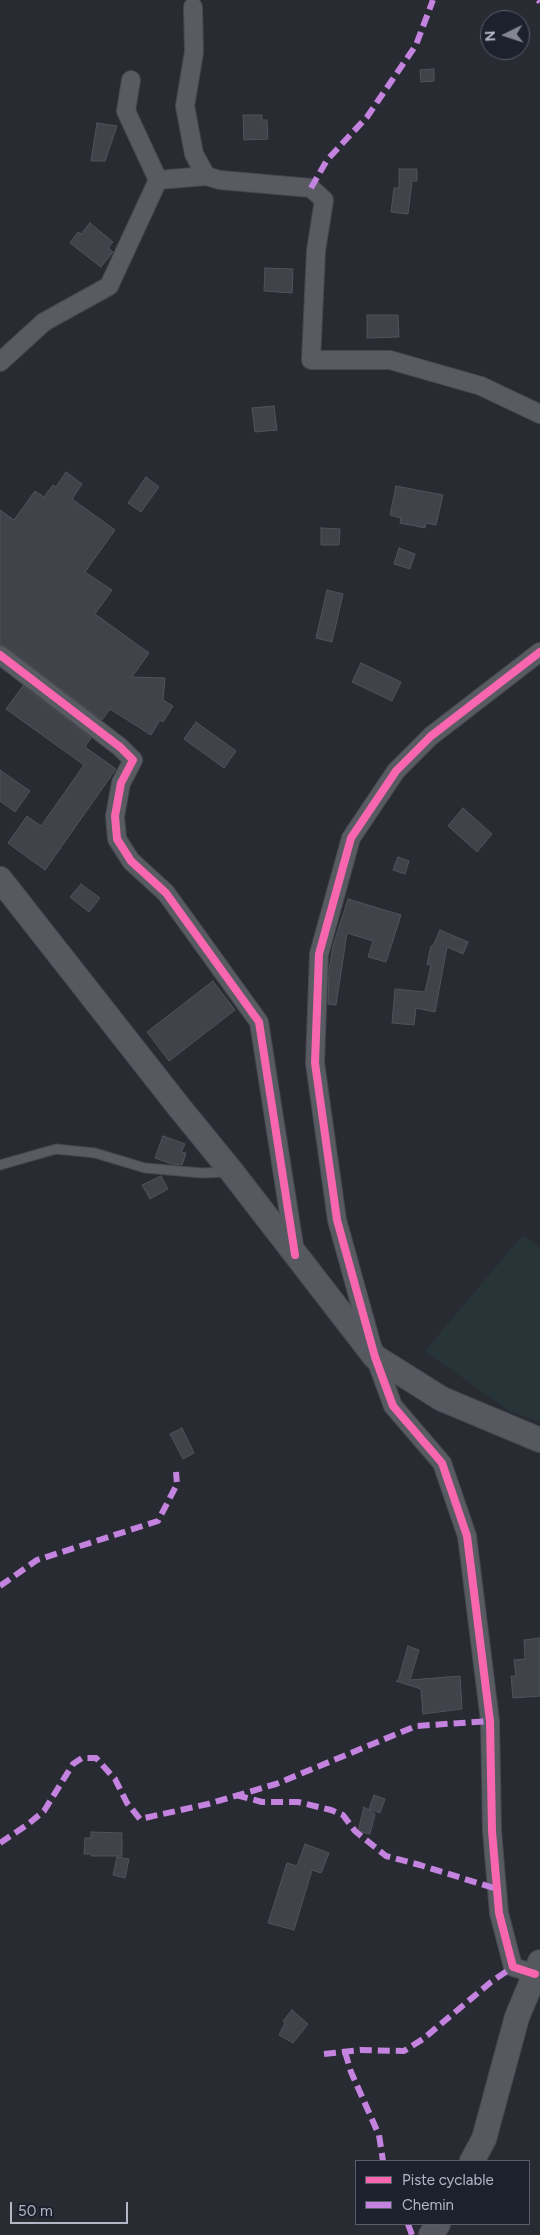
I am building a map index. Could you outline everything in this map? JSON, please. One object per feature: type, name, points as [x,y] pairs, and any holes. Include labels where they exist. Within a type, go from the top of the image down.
[{"type":"main road","points":[[0,879],[376,1357],[442,1399],[540,1440]]},
{"type":"main road","points":[[473,2160],[484,2139],[517,2017],[537,1968]]},
{"type":"street","points":[[193,7],[194,52],[185,106],[194,154],[206,176]]},
{"type":"street","points":[[0,362],[44,322],[109,286],[158,180],[126,111],[131,80]]},
{"type":"street","points":[[158,180],[206,176],[220,180],[311,188],[324,200],[316,251],[311,360],[390,360],[481,386],[540,414]]},
{"type":"street","points":[[537,1968],[513,1967],[499,1913],[492,1831],[490,1721],[467,1536],[442,1463],[393,1406],[376,1357],[337,1220],[315,1063],[319,954],[351,838],[396,771],[431,736],[540,652]]},
{"type":"street","points":[[0,655],[120,747],[133,760],[121,783],[115,816],[117,839],[131,861],[166,893],[259,1022],[295,1255]]},
{"type":"lane","points":[[0,1165],[56,1149],[95,1153],[145,1168],[201,1173],[232,1172]]},
{"type":"shaded area","points":[[523,1235],[540,1248],[540,1422],[511,1412],[425,1351]]},
{"type":"building","points":[[434,69],[434,81],[421,82],[420,70]]},
{"type":"building","points":[[243,115],[262,115],[262,120],[267,120],[268,139],[244,140]]},
{"type":"building","points":[[97,123],[117,126],[105,161],[91,161]]},
{"type":"building","points":[[399,169],[417,169],[417,181],[412,181],[408,214],[391,212],[394,188],[399,188]]},
{"type":"building","points":[[90,223],[113,242],[108,248],[113,252],[101,267],[70,243],[78,232],[81,234]]},
{"type":"building","points":[[265,268],[293,269],[292,293],[264,291]]},
{"type":"building","points":[[367,315],[398,315],[399,337],[367,338]]},
{"type":"building","points":[[274,406],[277,430],[255,432],[252,408]]},
{"type":"building","points":[[66,472],[82,484],[72,499],[115,530],[85,572],[112,590],[95,614],[149,653],[132,677],[165,678],[163,700],[173,706],[163,722],[160,720],[151,735],[110,709],[102,720],[6,647],[0,645],[0,510],[14,520],[35,491],[44,497],[53,485],[56,487]]},
{"type":"building","points":[[146,477],[159,487],[141,512],[128,503]]},
{"type":"building","points":[[396,486],[443,495],[436,525],[426,523],[425,528],[400,523],[401,518],[390,515]]},
{"type":"building","points":[[321,528],[340,529],[339,545],[321,545]]},
{"type":"building","points":[[399,548],[415,554],[410,569],[394,564]]},
{"type":"building","points":[[327,590],[343,594],[332,642],[316,638]]},
{"type":"building","points":[[361,663],[401,682],[392,701],[352,682]]},
{"type":"building","points":[[23,686],[91,738],[85,747],[116,769],[45,870],[8,843],[27,816],[41,826],[84,765],[6,709]]},
{"type":"building","points":[[196,722],[236,751],[224,768],[184,739]]},
{"type":"building","points":[[0,770],[30,791],[15,812],[0,801]]},
{"type":"building","points":[[463,808],[492,834],[477,852],[448,826]]},
{"type":"building","points":[[398,857],[409,861],[405,874],[393,870]]},
{"type":"building","points":[[81,884],[100,898],[89,912],[70,897]]},
{"type":"building","points":[[348,899],[401,915],[386,962],[368,957],[373,941],[347,933],[336,1005],[328,1004],[329,970],[333,946]]},
{"type":"building","points":[[440,930],[468,942],[463,954],[447,947],[435,1012],[416,1008],[414,1025],[392,1023],[395,989],[425,992],[431,965],[427,964],[431,946],[433,946]]},
{"type":"building","points":[[213,981],[235,1010],[169,1061],[147,1032]]},
{"type":"building","points":[[163,1136],[185,1144],[181,1152],[186,1153],[182,1165],[172,1164],[155,1158]]},
{"type":"building","points":[[161,1176],[168,1189],[150,1199],[142,1185]]},
{"type":"building","points":[[182,1428],[194,1453],[183,1459],[170,1434]]},
{"type":"building","points":[[540,1638],[540,1696],[513,1698],[511,1676],[516,1676],[514,1660],[525,1659],[524,1640]]},
{"type":"building","points":[[408,1646],[419,1650],[410,1680],[460,1676],[462,1709],[423,1714],[421,1689],[396,1681],[398,1681]]},
{"type":"building","points":[[374,1795],[385,1799],[380,1813],[369,1809]]},
{"type":"building","points":[[364,1807],[375,1814],[370,1834],[358,1831]]},
{"type":"building","points":[[91,1832],[122,1833],[122,1856],[91,1856],[91,1854],[84,1854],[85,1838],[91,1838]]},
{"type":"building","points":[[305,1844],[329,1853],[321,1873],[312,1870],[294,1930],[268,1923],[287,1863],[297,1866]]},
{"type":"building","points":[[117,1857],[129,1859],[125,1878],[113,1875]]},
{"type":"building","points":[[292,2010],[308,2024],[293,2043],[279,2035],[285,2023],[283,2021]]},
{"type":"marked path","points":[[311,188],[327,160],[367,117],[416,45],[433,0]]},
{"type":"marked path","points":[[0,1586],[37,1560],[158,1521],[177,1484],[176,1472]]},
{"type":"marked path","points":[[0,1843],[44,1811],[73,1764],[82,1758],[96,1758],[115,1779],[127,1803],[140,1819],[208,1804],[276,1784],[416,1726],[490,1721]]},
{"type":"marked path","points":[[236,1795],[262,1802],[298,1802],[331,1810],[343,1815],[355,1831],[386,1856],[497,1889]]},
{"type":"marked path","points":[[324,2054],[360,2050],[404,2051],[423,2039],[491,1982],[513,1967]]},
{"type":"marked path","points":[[345,2052],[351,2072],[379,2135],[383,2160]]},
{"type":"marked path","points":[[408,2225],[412,2235]]},
{"type":"cycle path","points":[[535,1974],[513,1967],[499,1913],[492,1831],[490,1721],[467,1536],[442,1463],[393,1406],[375,1357],[337,1220],[315,1063],[319,954],[351,838],[396,771],[431,736],[540,652]]},
{"type":"cycle path","points":[[0,655],[120,747],[133,760],[121,783],[115,816],[117,839],[131,861],[166,893],[259,1022],[295,1255]]}]
